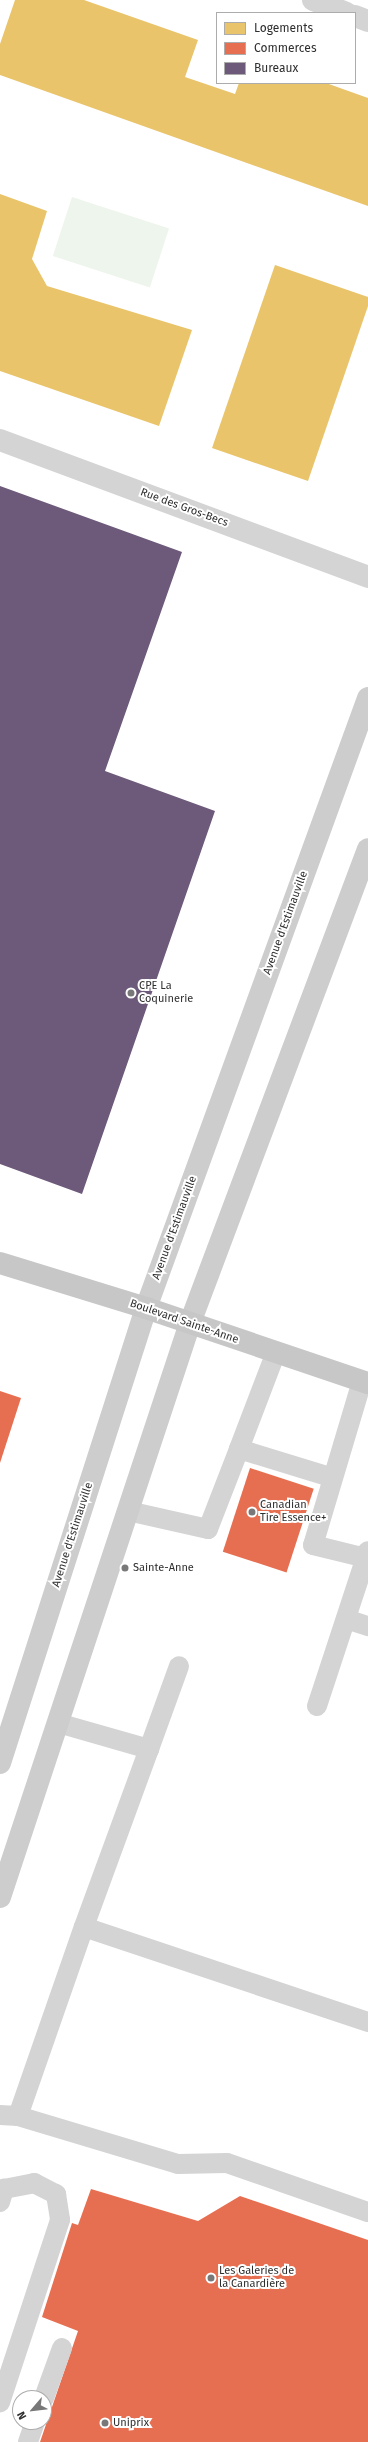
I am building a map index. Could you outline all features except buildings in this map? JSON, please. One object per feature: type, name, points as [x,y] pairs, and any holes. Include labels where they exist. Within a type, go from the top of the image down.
[{"type":"main road","name":"Avenue d'Estimauville","points":[[0,1764],[146,1308],[368,698]]},
{"type":"main road","points":[[0,1897],[190,1323],[368,848]]},
{"type":"main road","name":"Boulevard Sainte-Anne","points":[[0,1263],[146,1308],[365,1382]]},
{"type":"street","points":[[313,0],[344,12]]},
{"type":"street","points":[[356,16],[368,21]]},
{"type":"street","name":"Rue des Gros-Becs","points":[[0,440],[368,576]]},
{"type":"lane","points":[[128,1510],[208,1529],[276,1352]]},
{"type":"lane","points":[[318,1706],[367,1555],[313,1545],[333,1478],[365,1382]]},
{"type":"lane","points":[[239,1449],[333,1478]]},
{"type":"lane","points":[[346,1619],[368,1626]]},
{"type":"lane","points":[[179,1666],[84,1927],[9,2115],[178,2164],[228,2163],[368,2212]]},
{"type":"lane","points":[[58,1723],[149,1749]]},
{"type":"lane","points":[[84,1927],[368,2022]]},
{"type":"lane","points":[[0,2202],[4,2189],[34,2183],[56,2194],[60,2220],[0,2402]]},
{"type":"lane","points":[[47,2390],[62,2348]]},
{"type":"lane","points":[[28,2442],[32,2430]]},
{"type":"shaded area","points":[[72,197],[169,229],[150,287],[53,256]]},
{"type":"place","name":"CPE La Coquinerie","points":[[131,993]]},
{"type":"place","name":"Canadian Tire Essence+","points":[[252,1512]]},
{"type":"place","name":"Sainte-Anne","points":[[125,1568]]},
{"type":"place","name":"Les Galeries de la Canardière","points":[[211,2278]]},
{"type":"place","name":"Uniprix","points":[[105,2423]]}]
